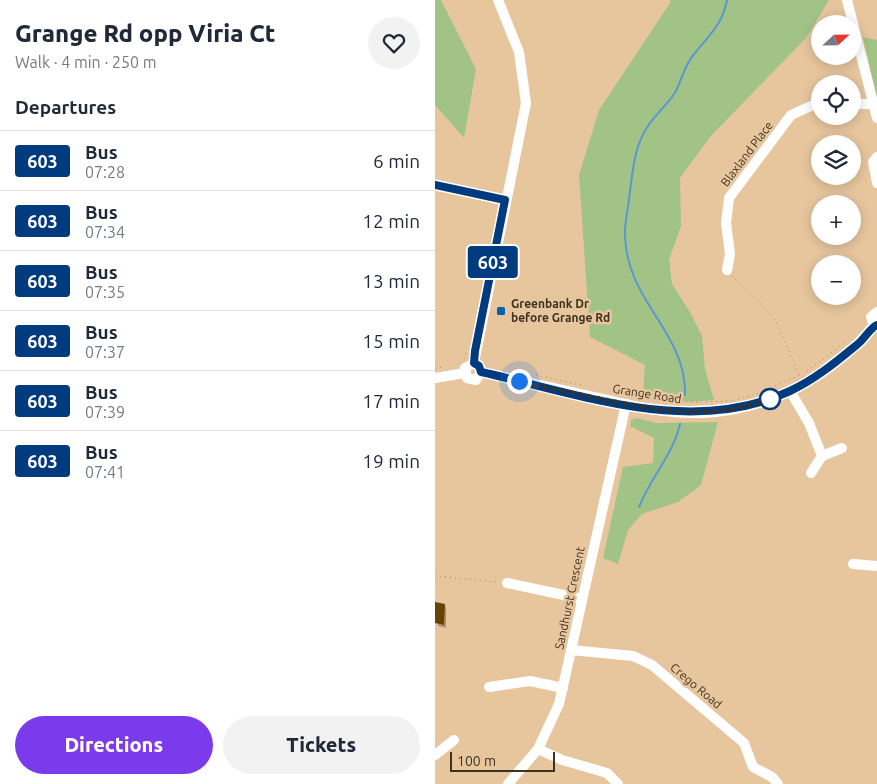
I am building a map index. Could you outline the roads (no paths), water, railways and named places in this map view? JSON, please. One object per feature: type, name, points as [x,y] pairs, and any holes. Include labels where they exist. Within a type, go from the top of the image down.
[{"type":"street","points":[[435,378],[463,368],[474,359],[525,103],[519,52],[498,0]]},
{"type":"street","points":[[847,0],[877,118]]},
{"type":"street","points":[[861,104],[874,104]]},
{"type":"street","name":"Blaxland Place","points":[[727,270],[730,254],[726,223],[729,198],[791,115],[811,106]]},
{"type":"street","points":[[877,157],[873,162],[877,183]]},
{"type":"street","points":[[435,185],[505,200]]},
{"type":"street","points":[[876,325],[871,317],[877,312]]},
{"type":"street","name":"Grange Road","points":[[463,368],[467,378],[473,380],[479,377],[481,372],[626,404],[673,412],[701,413],[759,403],[790,391],[831,366],[864,338],[876,325]]},
{"type":"street","points":[[474,359],[481,372]]},
{"type":"street","points":[[790,391],[809,423],[822,456]]},
{"type":"street","name":"Sandhurst Crescent","points":[[508,784],[526,767],[538,749],[553,720],[563,688],[626,404]]},
{"type":"street","points":[[811,472],[822,456],[841,448]]},
{"type":"street","points":[[853,564],[877,566]]},
{"type":"street","points":[[507,583],[582,599]]},
{"type":"street","name":"Crego Road","points":[[571,650],[633,656],[652,665],[744,743],[753,767],[772,777],[778,784]]},
{"type":"street","points":[[489,687],[530,681],[563,688]]},
{"type":"street","points":[[435,755],[454,740]]},
{"type":"street","points":[[538,749],[563,760],[607,773],[618,784]]},
{"type":"waterway","points":[[685,395],[683,373],[676,353],[634,277],[627,256],[625,224],[633,169],[637,150],[644,132],[676,91],[691,58],[722,17],[727,0]]},
{"type":"waterway","points":[[639,507],[672,446],[680,424]]},
{"type":"place","name":"Greenbank Dr before Grange Rd","points":[[501,311]]}]
